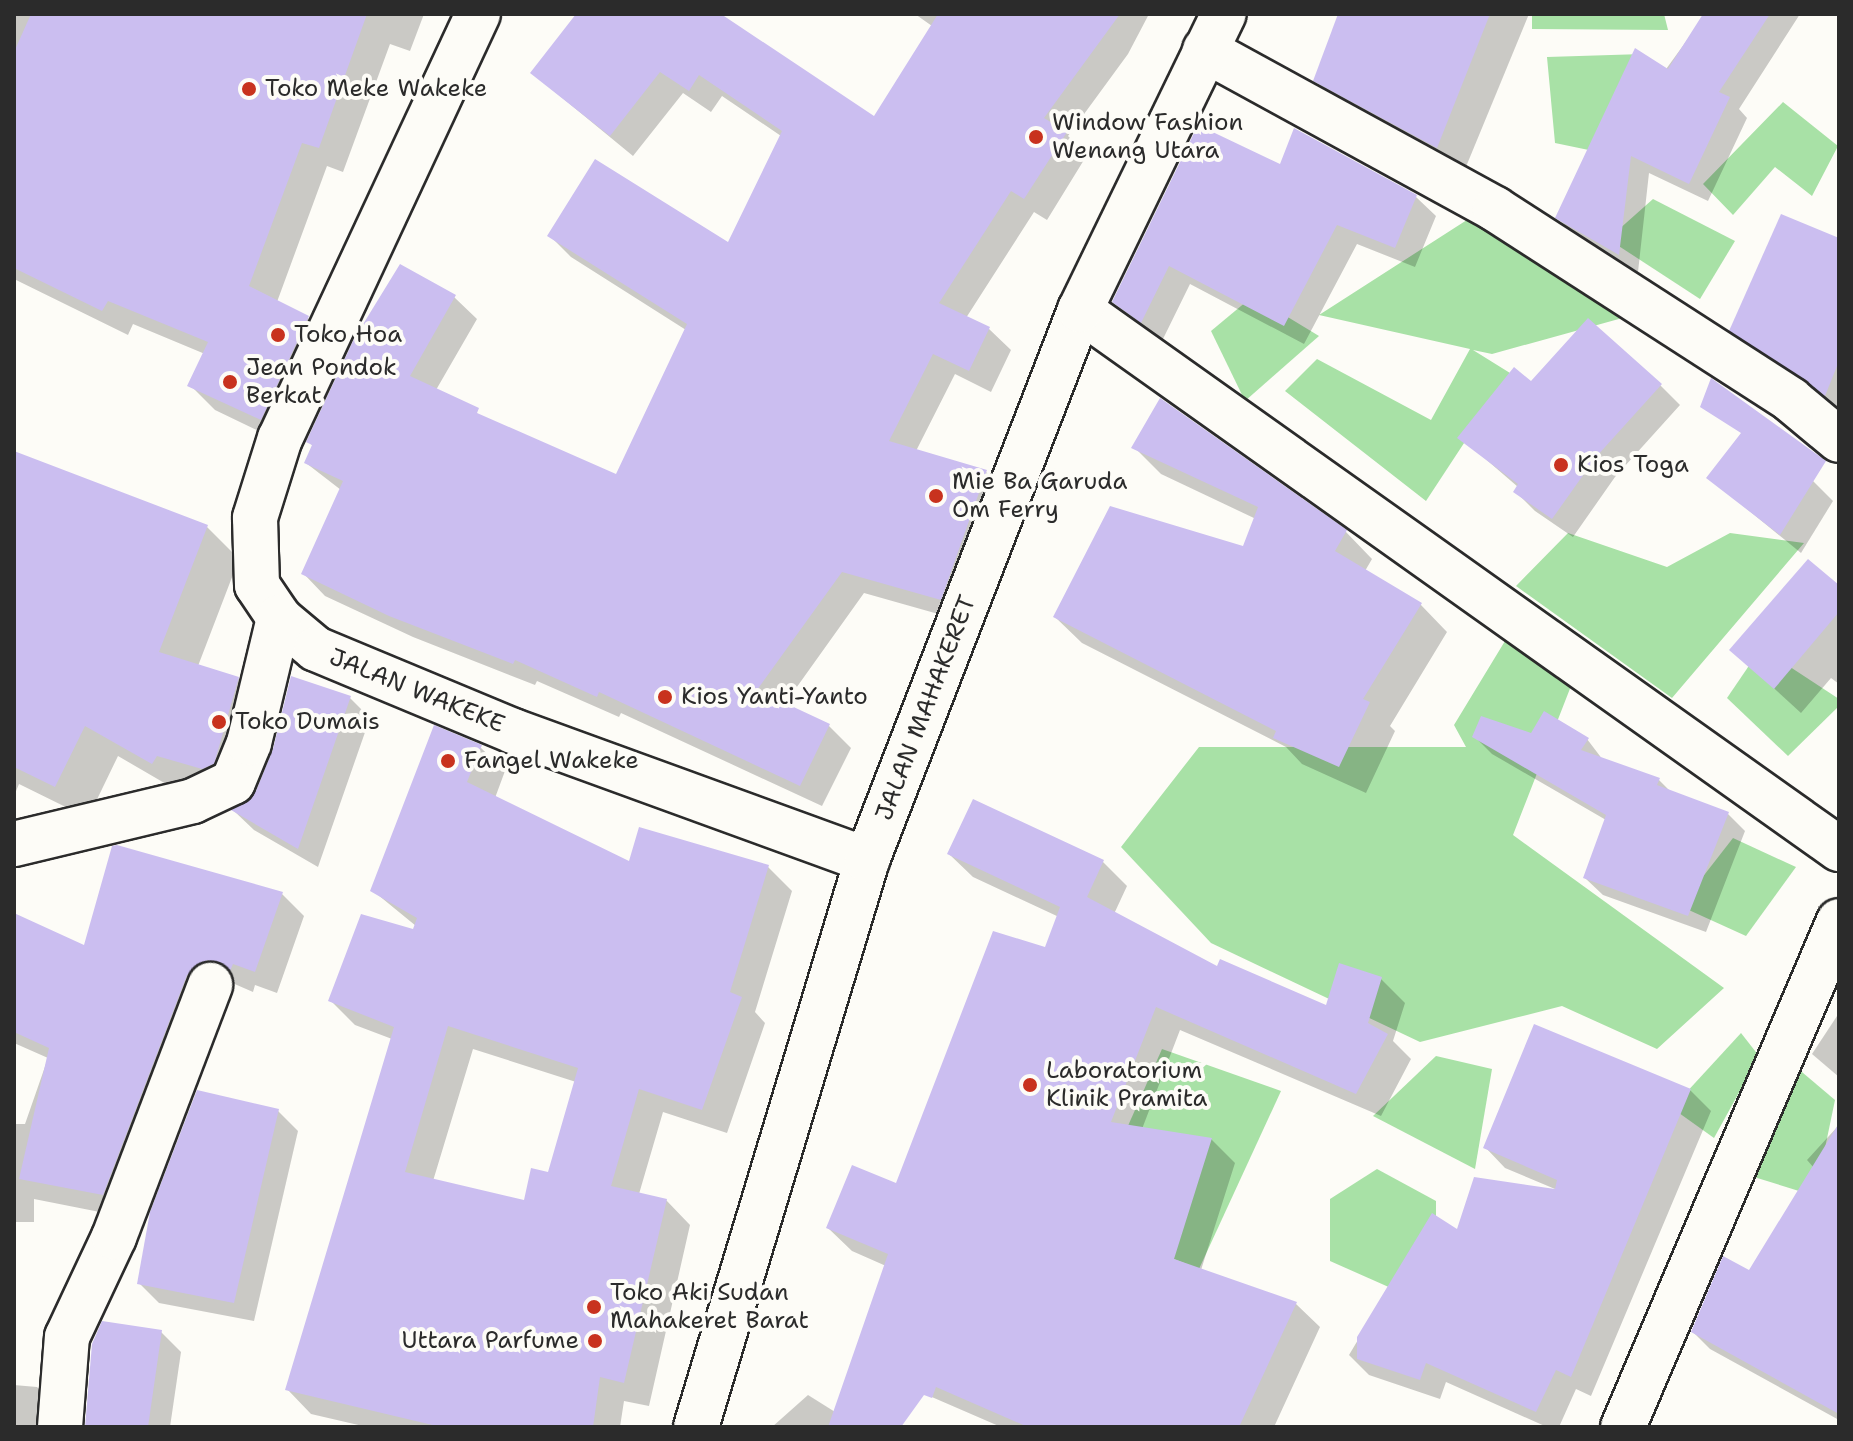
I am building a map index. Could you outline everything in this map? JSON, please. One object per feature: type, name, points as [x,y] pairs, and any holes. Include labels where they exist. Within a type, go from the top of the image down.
[{"type":"street","name":"JALAN WAKEKE","points":[[478,14],[280,438],[255,518],[257,585],[279,618],[316,649],[442,702],[867,860]]},
{"type":"street","points":[[1214,32],[1791,400],[1839,440]]},
{"type":"street","name":"JALAN MAHAKERET","points":[[696,1427],[867,860],[1080,310],[1214,32]]},
{"type":"street","points":[[1080,310],[1839,849]]},
{"type":"street","points":[[14,844],[193,801],[233,782],[249,743],[279,618]]},
{"type":"street","points":[[1623,1427],[1839,921]]},
{"type":"street","points":[[60,1427],[67,1337],[114,1237],[210,985]]},
{"type":"green space","points":[[1532,14],[1664,14],[1668,30],[1532,29]]},
{"type":"green space","points":[[1643,54],[1608,154],[1555,143],[1547,57]]},
{"type":"green space","points":[[1783,102],[1838,146],[1812,196],[1775,167],[1733,215],[1703,184]]},
{"type":"green space","points":[[1653,199],[1735,241],[1700,299],[1608,239]]},
{"type":"green space","points":[[1470,218],[1626,317],[1492,354],[1473,350],[1510,373],[1426,501],[1285,391],[1317,359],[1431,420],[1470,349],[1319,315]]},
{"type":"green space","points":[[1253,296],[1319,336],[1245,401],[1211,331]]},
{"type":"green space","points":[[1568,533],[1667,567],[1730,533],[1804,543],[1672,698],[1516,586]]},
{"type":"green space","points":[[1505,641],[1571,686],[1513,835],[1724,988],[1657,1049],[1562,1006],[1420,1042],[1211,943],[1121,847],[1199,747],[1466,747],[1454,725]]},
{"type":"green space","points":[[1761,648],[1839,699],[1839,706],[1788,756],[1727,698]]},
{"type":"green space","points":[[1733,838],[1796,867],[1746,936],[1680,906]]},
{"type":"green space","points":[[1741,1033],[1759,1056],[1714,1138],[1672,1108]]},
{"type":"green space","points":[[1162,1049],[1281,1091],[1199,1269],[1085,1223]]},
{"type":"green space","points":[[1436,1056],[1492,1069],[1475,1169],[1373,1116]]},
{"type":"green space","points":[[1796,1067],[1835,1100],[1815,1196],[1754,1177]]},
{"type":"green space","points":[[1377,1169],[1436,1201],[1436,1308],[1330,1261],[1330,1199]]},
{"type":"building","points":[[31,14],[367,14],[319,148],[302,143],[249,286],[309,316],[261,420],[187,386],[208,342],[108,301],[102,311],[14,268],[14,52]]},
{"type":"building","points":[[576,14],[721,14],[874,116],[938,14],[1120,14],[1044,118],[1067,132],[1024,199],[1011,191],[939,303],[990,327],[969,371],[933,354],[889,441],[987,470],[941,600],[842,572],[757,690],[830,724],[800,786],[599,692],[597,697],[515,660],[513,664],[389,616],[301,574],[343,481],[304,463],[312,445],[306,442],[354,339],[400,264],[456,295],[410,376],[479,408],[477,413],[616,474],[687,324],[547,236],[595,159],[728,242],[782,131],[699,75],[689,91],[660,72],[610,136],[530,73]]},
{"type":"building","points":[[1338,14],[1490,14],[1437,148],[1313,81]]},
{"type":"building","points":[[1703,14],[1770,14],[1719,92],[1730,97],[1689,184],[1631,156],[1619,255],[1555,218],[1635,48],[1668,69]]},
{"type":"building","points":[[1198,125],[1280,164],[1294,128],[1417,195],[1395,248],[1337,225],[1284,326],[1169,266],[1141,323],[1112,302]]},
{"type":"building","points":[[1781,214],[1839,238],[1839,361],[1825,396],[1729,331]]},
{"type":"building","points":[[1588,318],[1662,384],[1596,457],[1552,519],[1513,492],[1518,484],[1457,438],[1514,367],[1531,381]]},
{"type":"building","points":[[1711,378],[1826,461],[1780,535],[1706,478],[1741,433],[1700,407]]},
{"type":"building","points":[[1160,398],[1347,530],[1335,551],[1422,603],[1363,699],[1370,702],[1339,767],[1273,738],[1276,731],[1053,617],[1110,506],[1243,546],[1258,507],[1131,448]]},
{"type":"building","points":[[14,451],[208,525],[159,652],[239,677],[214,764],[202,769],[157,756],[152,764],[85,726],[55,787],[14,767]]},
{"type":"building","points":[[1808,559],[1839,585],[1839,612],[1774,689],[1729,650]]},
{"type":"building","points":[[291,676],[351,696],[298,849],[231,810],[256,791],[273,749]]},
{"type":"building","points":[[1544,711],[1589,738],[1581,750],[1660,778],[1657,785],[1729,812],[1688,916],[1583,878],[1606,815],[1472,737],[1481,716],[1531,733]]},
{"type":"building","points":[[434,725],[482,745],[467,782],[629,861],[639,827],[769,865],[730,992],[742,997],[702,1110],[639,1089],[611,1186],[667,1199],[624,1383],[600,1377],[593,1427],[441,1427],[285,1390],[394,1027],[328,1001],[361,914],[413,929],[417,918],[370,891]],"holes":[[[448,1026],[578,1068],[548,1172],[531,1168],[524,1200],[405,1172]]]},
{"type":"building","points":[[973,799],[1104,860],[1087,897],[1217,966],[1220,959],[1326,1005],[1339,963],[1382,977],[1368,1023],[1388,1034],[1356,1094],[1156,1007],[1111,1122],[1212,1138],[1174,1259],[1297,1302],[1239,1427],[1028,1427],[936,1387],[932,1398],[924,1395],[901,1427],[828,1427],[888,1254],[826,1228],[852,1165],[896,1183],[993,931],[1045,947],[1060,907],[947,854]]},
{"type":"building","points":[[112,846],[283,892],[255,972],[233,964],[230,971],[207,960],[187,975],[103,1195],[19,1179],[49,1048],[14,1032],[14,913],[84,945]]},
{"type":"building","points":[[1534,1024],[1691,1089],[1571,1377],[1556,1370],[1536,1412],[1426,1363],[1420,1380],[1357,1359],[1357,1337],[1432,1213],[1457,1229],[1474,1177],[1555,1189],[1557,1180],[1483,1148]]},
{"type":"building","points":[[197,1090],[279,1109],[234,1303],[137,1284],[150,1212]]},
{"type":"building","points":[[1839,1123],[1839,1414],[1691,1332],[1723,1256],[1749,1270]]},
{"type":"building","points":[[102,1321],[162,1330],[148,1427],[85,1427],[92,1344]]},
{"type":"place","name":"Toko Meke Wakeke","points":[[249,89]]},
{"type":"place","name":"Window Fashion Wenang Utara","points":[[1036,137]]},
{"type":"place","name":"Toko Hoa","points":[[278,335]]},
{"type":"place","name":"Jean Pondok Berkat","points":[[230,382]]},
{"type":"place","name":"Kios Toga","points":[[1561,465]]},
{"type":"place","name":"Mie Ba Garuda Om Ferry","points":[[936,496]]},
{"type":"place","name":"Kios Yanti-Yanto","points":[[665,697]]},
{"type":"place","name":"Toko Dumais","points":[[219,722]]},
{"type":"place","name":"Fangel Wakeke","points":[[448,761]]},
{"type":"place","name":"Laboratorium Klinik Pramita","points":[[1030,1085]]},
{"type":"place","name":"Toko Aki Sudan Mahakeret Barat","points":[[594,1307]]},
{"type":"place","name":"Uttara Parfume","points":[[595,1341]]}]
